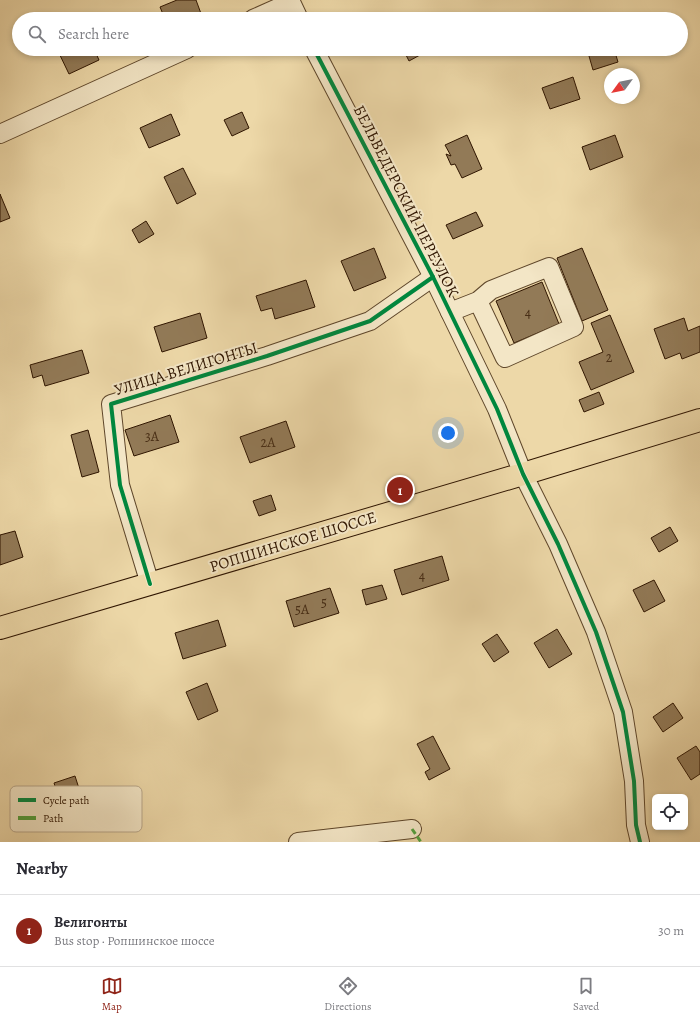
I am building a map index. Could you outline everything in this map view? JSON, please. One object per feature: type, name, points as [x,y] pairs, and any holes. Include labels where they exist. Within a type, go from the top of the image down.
[{"type":"main road","name":"РОПШИНСКОЕ ШОССЕ","points":[[0,628],[523,474],[700,420]]},
{"type":"street","points":[[267,12],[290,1],[296,12]]},
{"type":"street","points":[[0,134],[172,56]]},
{"type":"street","name":"БЕЛЬВЕДЕРСКИЙ ПЕРЕУЛОК","points":[[318,56],[433,278],[497,409],[523,474],[558,544],[596,632],[624,712],[634,781],[636,825],[640,842]]},
{"type":"street","points":[[450,312],[478,301],[491,290],[549,267],[574,327],[505,358],[478,301]]},
{"type":"street","name":"УЛИЦА ВЕЛИГОНТЫ","points":[[150,584],[120,485],[111,404],[267,356],[370,321],[433,278]]},
{"type":"street","points":[[298,842],[412,829]]},
{"type":"building","points":[[177,0],[196,0],[200,12],[162,12],[160,7]]},
{"type":"building","points":[[60,56],[97,56],[99,60],[69,74]]},
{"type":"building","points":[[406,56],[418,56],[409,61]]},
{"type":"building","points":[[589,56],[616,56],[618,62],[593,70]]},
{"type":"building","points":[[573,77],[580,99],[550,109],[542,88]]},
{"type":"building","points":[[242,112],[249,128],[232,136],[224,120]]},
{"type":"building","points":[[171,114],[180,135],[149,148],[140,128]]},
{"type":"building","points":[[467,135],[482,169],[462,178],[455,164],[451,165],[446,154],[451,156],[445,145]]},
{"type":"building","points":[[615,135],[623,157],[590,170],[582,147]]},
{"type":"building","points":[[183,168],[196,194],[177,204],[164,177]]},
{"type":"building","points":[[0,194],[10,218],[0,222]]},
{"type":"building","points":[[476,212],[483,226],[453,239],[446,225]]},
{"type":"building","points":[[146,221],[154,234],[139,243],[132,230]]},
{"type":"building","points":[[374,248],[386,278],[354,291],[341,261]]},
{"type":"building","points":[[582,248],[608,310],[582,321],[557,258]]},
{"type":"building","points":[[306,280],[315,307],[275,319],[272,308],[261,311],[256,296]]},
{"type":"building","points":[[542,282],[559,324],[514,343],[496,301]]},
{"type":"building","points":[[200,313],[207,338],[162,352],[154,327]]},
{"type":"building","points":[[610,315],[634,372],[591,390],[579,362],[603,352],[591,323]]},
{"type":"building","points":[[684,318],[688,331],[700,326],[700,352],[682,359],[680,353],[665,359],[654,329]]},
{"type":"building","points":[[82,350],[89,373],[45,386],[42,375],[33,378],[30,365]]},
{"type":"building","points":[[599,392],[604,404],[584,412],[579,400]]},
{"type":"building","points":[[170,415],[179,442],[134,456],[125,430]]},
{"type":"building","points":[[286,421],[295,447],[250,463],[240,437]]},
{"type":"building","points":[[88,430],[99,472],[82,477],[71,435]]},
{"type":"building","points":[[271,495],[276,510],[259,516],[253,501]]},
{"type":"building","points":[[670,527],[678,541],[659,552],[651,538]]},
{"type":"building","points":[[15,531],[23,557],[0,565],[0,535]]},
{"type":"building","points":[[442,556],[449,580],[402,595],[394,570]]},
{"type":"building","points":[[654,580],[665,601],[644,612],[633,590]]},
{"type":"building","points":[[382,585],[387,599],[366,605],[362,590]]},
{"type":"building","points":[[330,588],[339,613],[294,627],[286,601]]},
{"type":"building","points":[[218,620],[226,646],[183,659],[175,633]]},
{"type":"building","points":[[557,629],[572,654],[549,668],[534,643]]},
{"type":"building","points":[[497,634],[509,652],[494,662],[482,644]]},
{"type":"building","points":[[207,683],[218,711],[198,720],[186,692]]},
{"type":"building","points":[[673,703],[683,718],[663,732],[653,717]]},
{"type":"building","points":[[433,736],[450,769],[429,780],[425,772],[430,769],[417,744]]},
{"type":"building","points":[[696,746],[700,752],[700,774],[691,780],[677,758]]},
{"type":"building","points":[[75,776],[78,786],[55,786],[54,783]]},
{"type":"marked path","points":[[412,829],[421,842]]},
{"type":"cycle path","points":[[318,56],[433,277],[497,409],[523,474],[558,544],[596,632],[623,712],[634,781],[636,825],[640,842]]},
{"type":"cycle path","points":[[150,584],[120,485],[111,404],[267,356],[370,321],[433,277]]},
{"type":"place","name":"Велигонты","points":[[400,490]]}]
